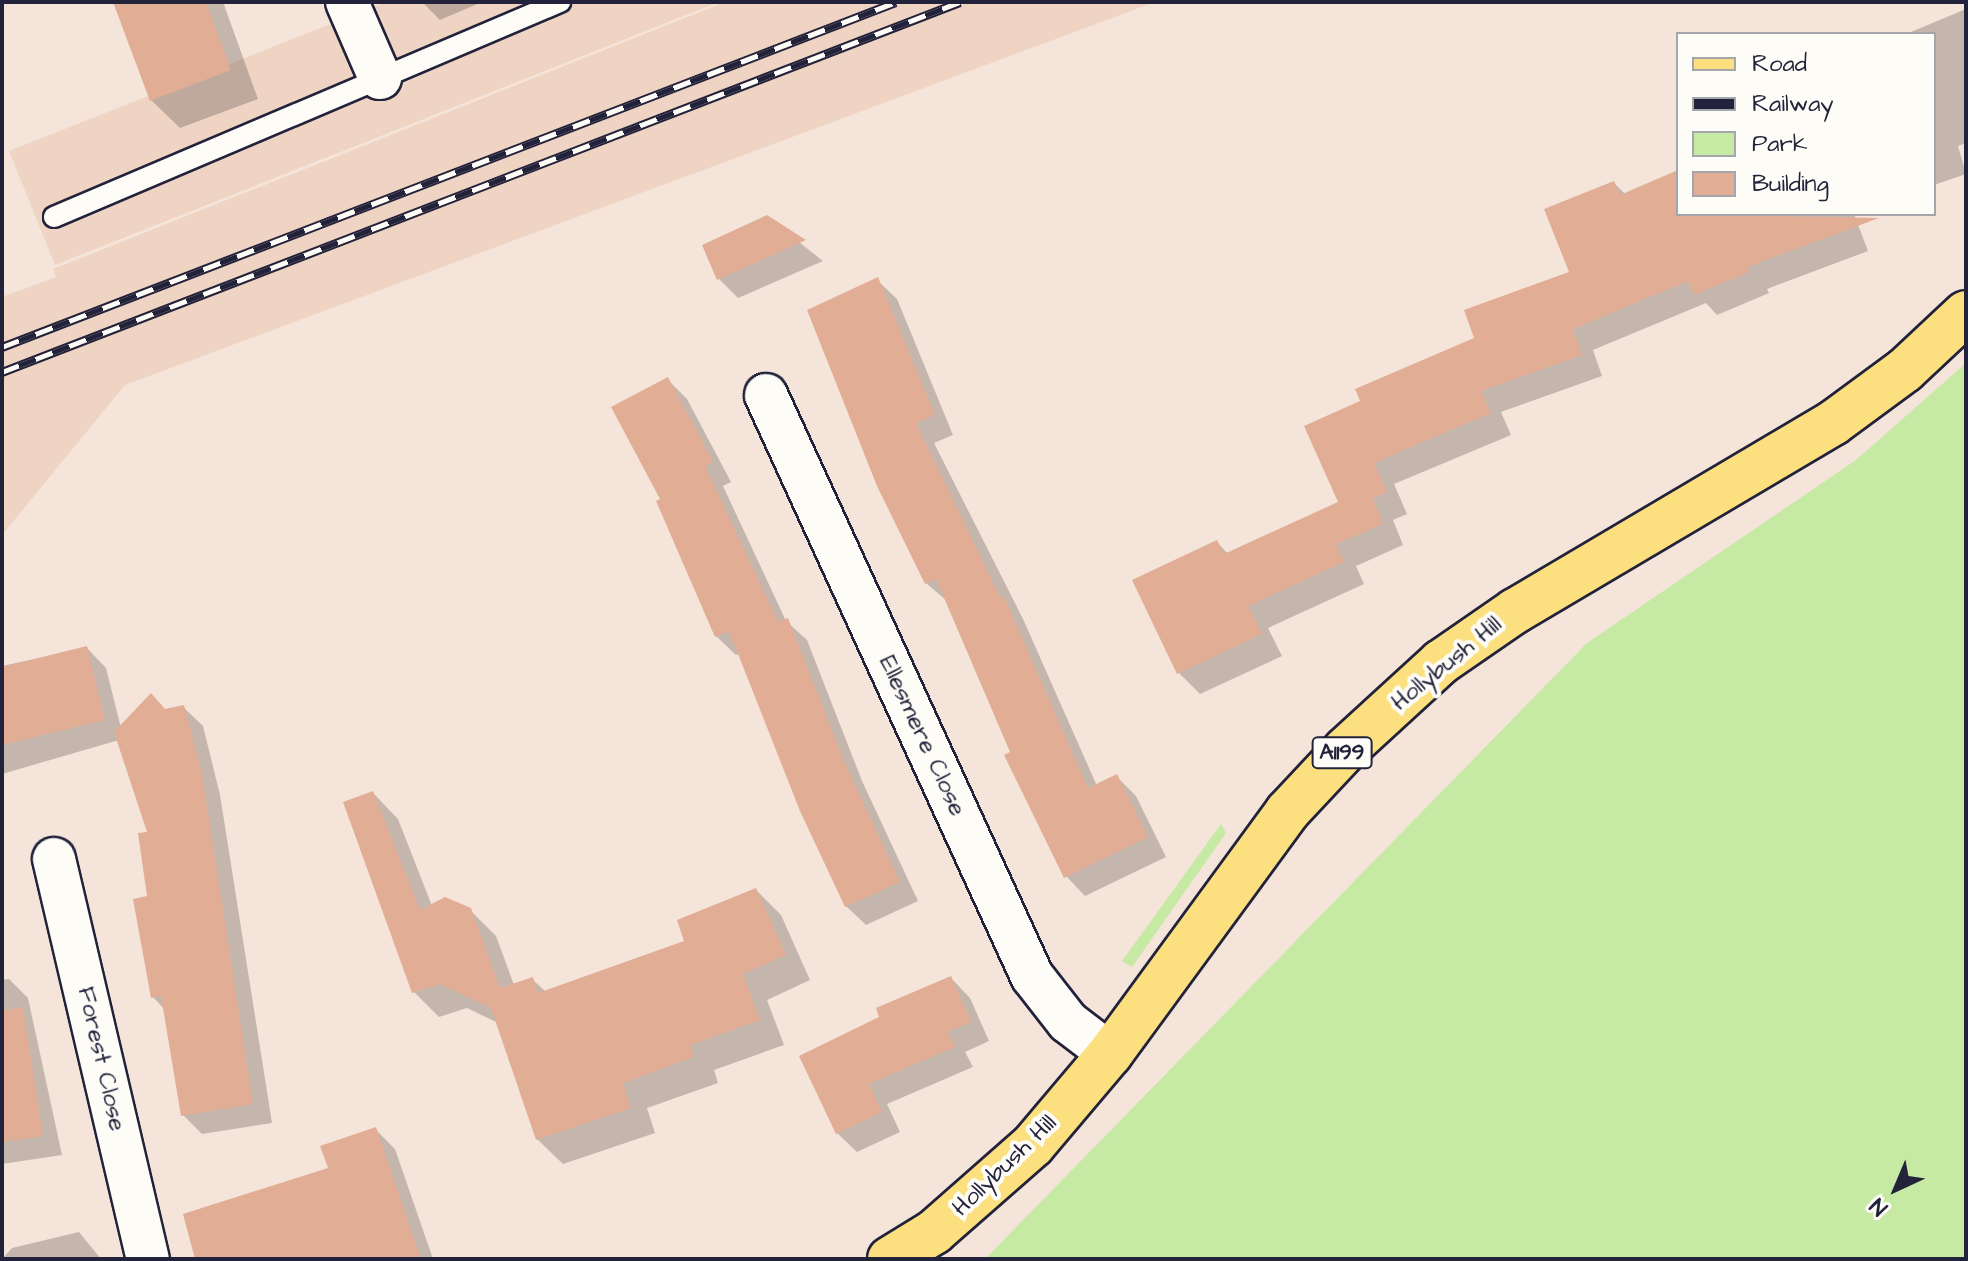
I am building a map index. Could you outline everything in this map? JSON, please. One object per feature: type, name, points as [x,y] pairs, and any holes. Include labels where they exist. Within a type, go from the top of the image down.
[{"type":"main road","name":"Hollybush Hill","points":[[890,1259],[934,1232],[1033,1145],[1110,1054],[1287,812],[1346,749],[1441,662],[1515,611],[1833,423],[1905,370],[1966,313]]},
{"type":"street","points":[[347,2],[380,78]]},
{"type":"street","name":"Ellesmere Close","points":[[766,395],[1032,976],[1068,1022],[1110,1054]]},
{"type":"street","name":"Forest Close","points":[[54,859],[148,1259]]},
{"type":"lane","points":[[54,217],[560,2]]},
{"type":"shaded area","points":[[386,2],[719,2],[55,265],[9,151]]},
{"type":"shaded area","points":[[725,2],[1155,2],[125,385],[2,535],[2,297],[56,277],[53,269]]},
{"type":"green space","points":[[1966,363],[1966,1259],[985,1259],[1587,643],[1856,460]]},
{"type":"green space","points":[[1221,824],[1226,833],[1132,967],[1122,961]]},
{"type":"building","points":[[113,2],[206,2],[231,70],[150,101]]},
{"type":"building","points":[[1676,171],[1676,216],[1879,218],[1747,267],[1749,272],[1694,295],[1688,281],[1573,329],[1582,355],[1481,391],[1491,413],[1374,463],[1387,492],[1373,498],[1383,524],[1336,544],[1344,562],[1248,606],[1262,634],[1177,674],[1132,580],[1217,540],[1224,554],[1338,502],[1304,426],[1360,401],[1355,389],[1474,338],[1464,310],[1569,272],[1544,209],[1614,181],[1620,195]]},
{"type":"building","points":[[767,215],[806,240],[717,280],[702,245]]},
{"type":"building","points":[[878,277],[935,415],[916,423],[1001,599],[1004,597],[1088,788],[1117,774],[1148,837],[1064,878],[1004,755],[1010,752],[936,579],[925,584],[877,486],[807,310]]},
{"type":"building","points":[[668,377],[713,462],[705,466],[778,622],[788,618],[843,759],[900,882],[845,907],[800,811],[729,631],[715,637],[656,501],[660,499],[611,407]]},
{"type":"building","points":[[87,646],[105,720],[2,745],[2,667]]},
{"type":"building","points":[[151,693],[165,709],[184,705],[202,774],[253,1104],[181,1116],[161,996],[151,998],[133,899],[147,896],[138,833],[147,832],[114,732]]},
{"type":"building","points":[[373,791],[420,910],[445,897],[471,908],[500,988],[533,977],[538,993],[684,941],[677,920],[756,888],[786,955],[743,974],[760,1020],[690,1045],[694,1057],[623,1083],[631,1108],[536,1140],[491,1008],[440,984],[412,993],[343,802]]},
{"type":"building","points":[[951,976],[971,1022],[947,1032],[955,1047],[869,1084],[882,1112],[836,1134],[799,1056],[879,1017],[876,1008]]},
{"type":"building","points":[[23,1008],[43,1136],[2,1142],[2,1010]]},
{"type":"building","points":[[376,1127],[421,1259],[195,1259],[183,1214],[328,1168],[320,1146]]},
{"type":"railway","points":[[2,347],[896,2]]},
{"type":"railway","points":[[2,372],[960,2]]}]
